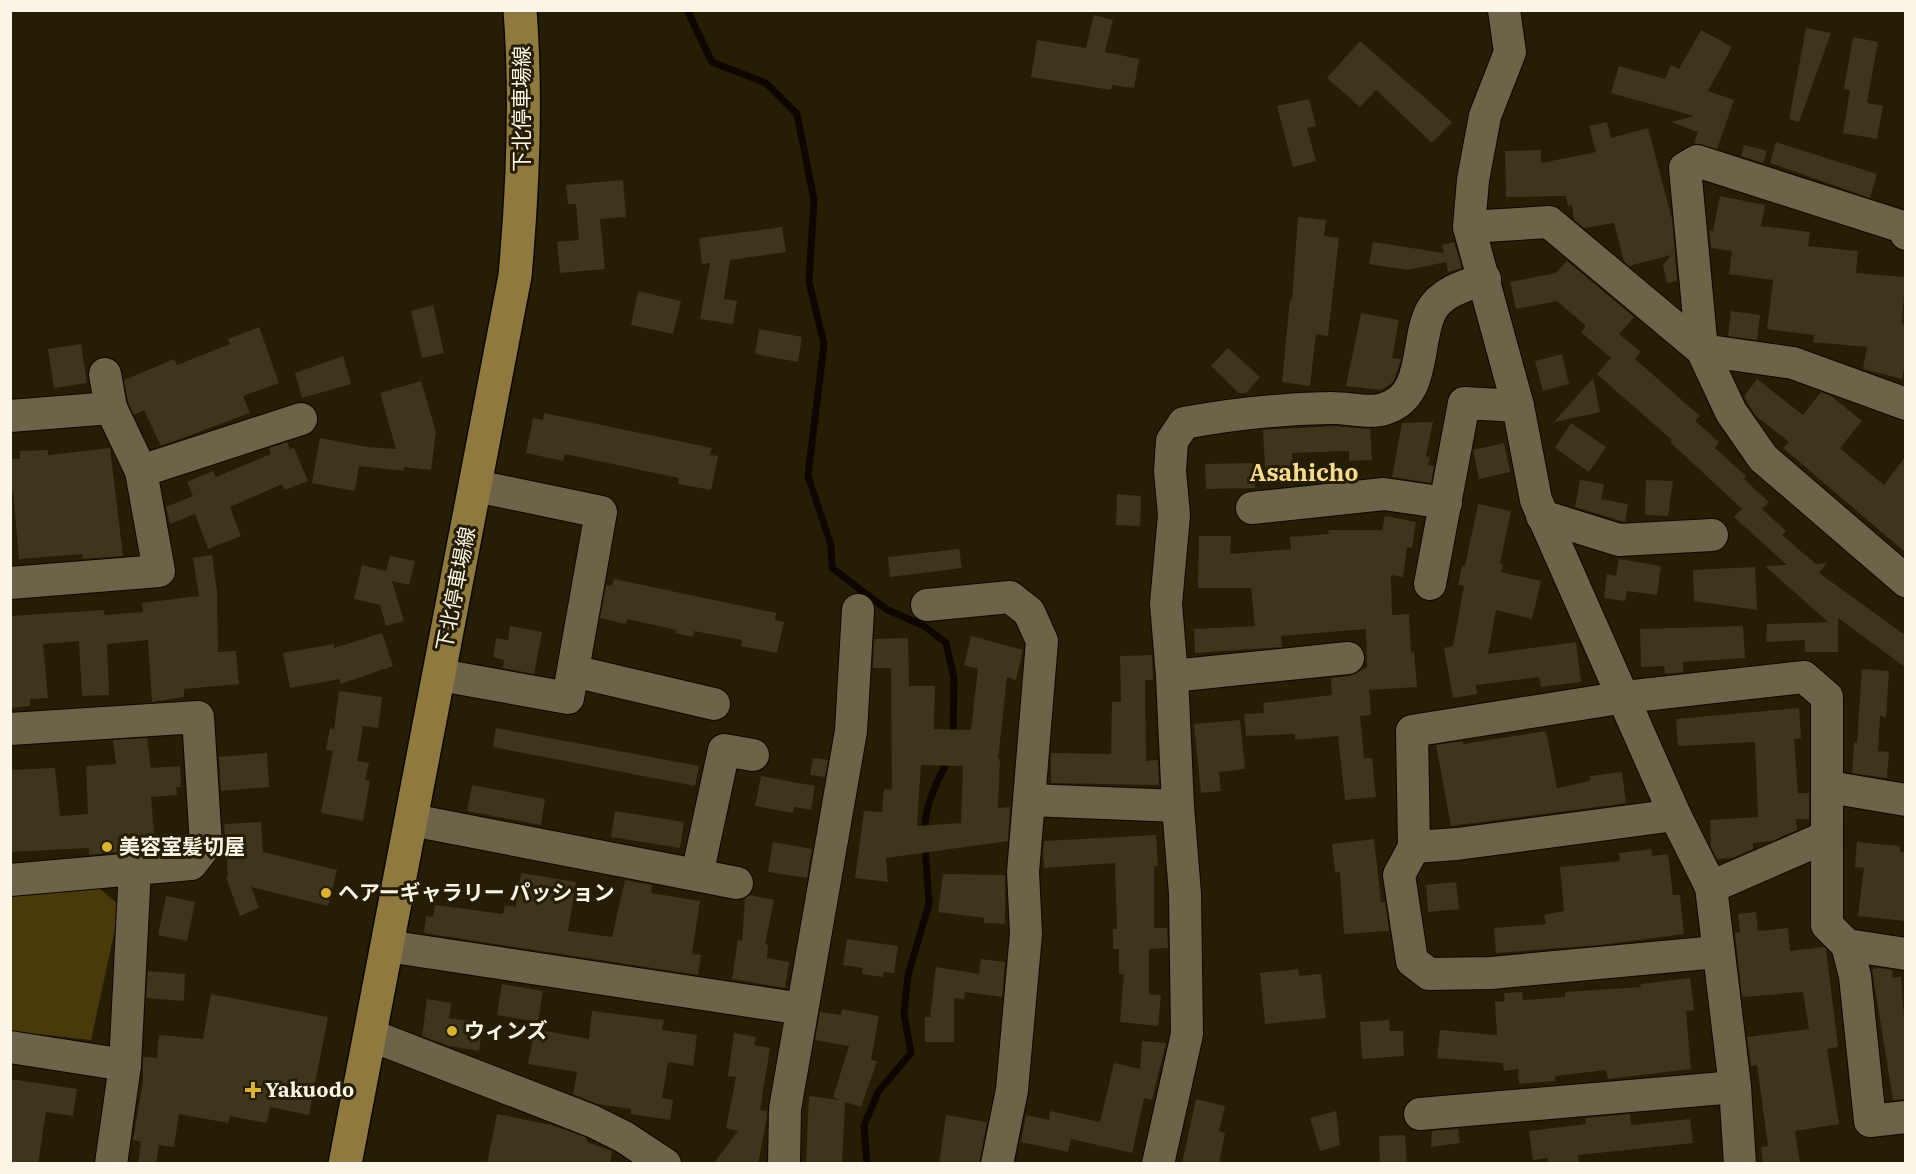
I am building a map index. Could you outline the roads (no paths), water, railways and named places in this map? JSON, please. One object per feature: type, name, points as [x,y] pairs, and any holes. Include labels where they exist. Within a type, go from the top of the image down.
[{"type":"main road","name":"下北停車場線","points":[[345,1164],[515,276],[523,168],[525,73],[520,10]]},
{"type":"street","points":[[1504,10],[1510,52],[1485,116],[1473,180],[1469,227],[1518,406],[1536,500],[1625,697],[1675,815],[1711,887],[1735,1087],[1740,1164]]},
{"type":"street","points":[[1905,234],[1903,227],[1697,161],[1685,168],[1702,350],[1731,412],[1763,458],[1905,581]]},
{"type":"street","points":[[1469,227],[1549,222],[1702,350],[1793,363],[1905,404]]},
{"type":"street","points":[[1158,1164],[1187,1034],[1185,894],[1166,604],[1174,515],[1172,441],[1184,423],[1272,411],[1331,408],[1384,410],[1399,400],[1414,383],[1431,310],[1454,290],[1485,279]]},
{"type":"street","points":[[10,582],[159,571],[141,471],[111,408],[105,374]]},
{"type":"street","points":[[1430,585],[1464,403],[1518,406]]},
{"type":"street","points":[[10,416],[111,408]]},
{"type":"street","points":[[141,471],[301,419]]},
{"type":"street","points":[[440,675],[568,698],[601,512],[476,486]]},
{"type":"street","points":[[1252,508],[1384,494],[1446,503]]},
{"type":"street","points":[[1542,516],[1619,540],[1712,535]]},
{"type":"street","points":[[927,605],[1010,597],[1029,612],[1042,640],[1023,872],[1026,934],[1012,1090],[997,1164]]},
{"type":"street","points":[[783,1164],[785,1109],[851,731],[858,610]]},
{"type":"street","points":[[1172,676],[1348,658]]},
{"type":"street","points":[[573,671],[714,704]]},
{"type":"street","points":[[1717,952],[1491,973],[1429,974],[1412,960],[1399,875],[1414,847],[1412,731],[1625,697],[1804,677],[1827,697],[1829,787],[1826,837],[1827,925],[1847,945],[1855,976],[1870,1121],[1905,1117]]},
{"type":"street","points":[[10,729],[198,717],[206,846],[191,864],[10,880]]},
{"type":"street","points":[[697,875],[724,750],[753,755]]},
{"type":"street","points":[[1829,787],[1905,800]]},
{"type":"street","points":[[1029,800],[1178,806]]},
{"type":"street","points":[[1414,847],[1457,844],[1675,815]]},
{"type":"street","points":[[412,820],[736,883]]},
{"type":"street","points":[[1711,887],[1826,837]]},
{"type":"street","points":[[111,1164],[125,1065],[135,869]]},
{"type":"street","points":[[1847,945],[1905,954]]},
{"type":"street","points":[[387,946],[802,1009]]},
{"type":"street","points":[[370,1035],[592,1121],[624,1137],[665,1164]]},
{"type":"street","points":[[10,1047],[125,1065]]},
{"type":"street","points":[[1420,1114],[1735,1087]]},
{"type":"waterway","points":[[687,10],[712,62],[766,83],[797,114],[814,200],[809,282],[824,344],[808,476],[831,545],[832,568],[886,609],[924,626],[946,643],[954,678],[953,739]]},
{"type":"waterway","points":[[925,835],[929,805],[949,758]]},
{"type":"waterway","points":[[867,1164],[864,1126],[878,1092],[911,1053],[904,1014],[908,975],[929,904],[925,846]]},
{"type":"place","name":"美容室髪切屋","points":[[107,847]]},
{"type":"place","name":"ヘアーギャラリー パッション","points":[[326,893]]},
{"type":"place","name":"ウィンズ","points":[[452,1031]]},
{"type":"place","name":"Yakuodo","points":[[253,1090]]},
{"type":"district","name":"Asahicho","points":[[1304,473]]}]
